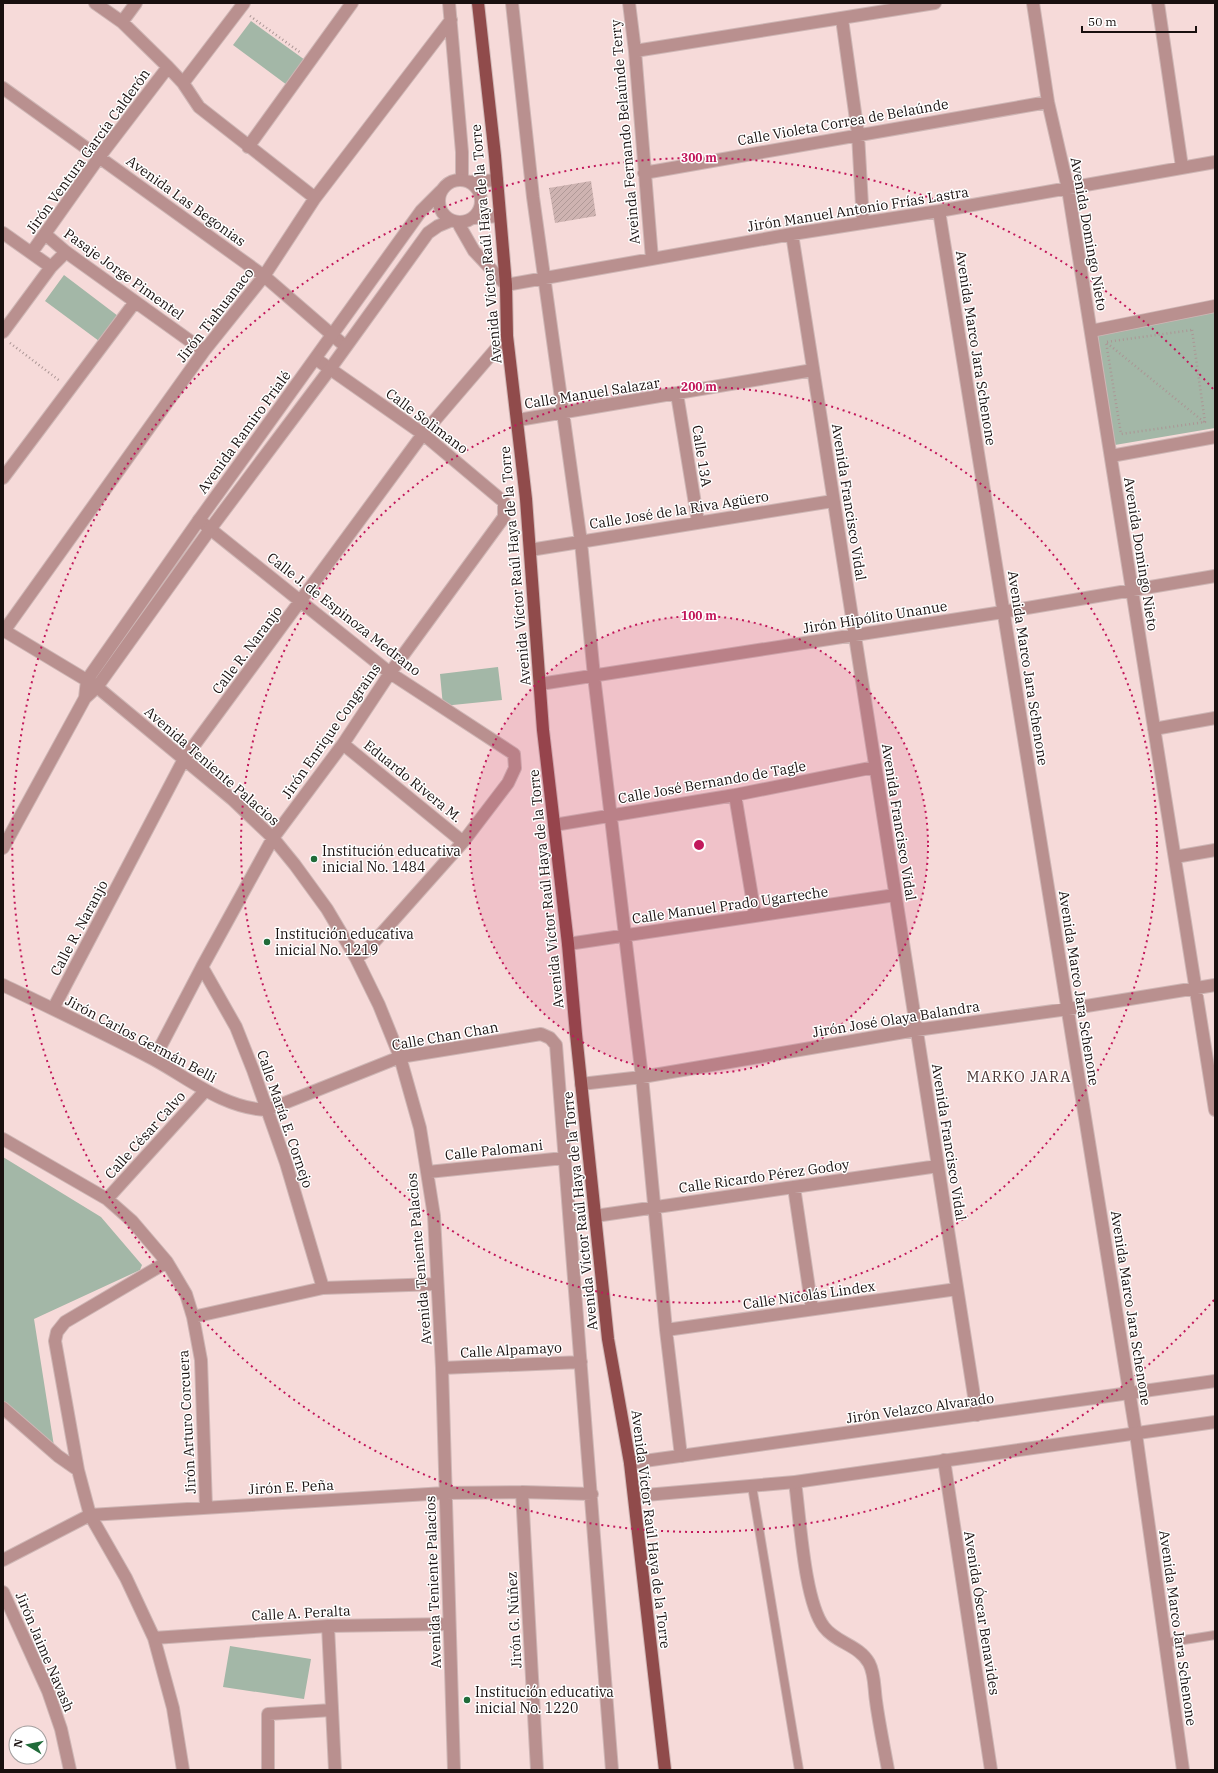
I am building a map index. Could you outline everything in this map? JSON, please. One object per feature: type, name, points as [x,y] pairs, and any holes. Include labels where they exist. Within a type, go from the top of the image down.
[{"type":"main road","name":"Avenida Víctor Raúl Haya de la Torre","points":[[478,3],[497,180],[506,285],[507,336],[518,420],[530,550],[543,730],[568,944],[608,1339],[630,1463],[665,1770]]},
{"type":"street","points":[[95,3],[122,22],[168,67],[183,83],[199,107],[248,147],[315,198]]},
{"type":"street","points":[[122,22],[136,3]]},
{"type":"street","points":[[248,147],[352,3]]},
{"type":"street","name":"Avenida Víctor Raúl Haya de la Torre","points":[[449,3],[452,20],[462,152],[466,181]]},
{"type":"street","points":[[512,3],[533,197],[581,542],[594,676],[642,1077],[666,1330],[681,1456]]},
{"type":"street","name":"Aveinda Fernando Belaúnde Terry","points":[[629,3],[635,51],[652,259]]},
{"type":"street","points":[[635,51],[935,3]]},
{"type":"street","name":"Avenida Domingo Nieto","points":[[1033,3],[1048,102],[1068,189],[1215,1110]]},
{"type":"street","points":[[1158,3],[1182,167]]},
{"type":"street","points":[[183,83],[242,6]]},
{"type":"street","points":[[842,19],[858,134],[864,223]]},
{"type":"street","name":"Jirón Tiahuanaco","points":[[3,630],[204,351],[264,276],[315,198],[452,20]]},
{"type":"street","name":"Jirón Ventura García Calderón","points":[[32,252],[100,156],[168,67]]},
{"type":"street","name":"Avenida Las Begonias","points":[[3,88],[100,156],[264,276],[345,346]]},
{"type":"street","name":"Calle Violeta Correa de Belaúnde","points":[[644,173],[858,134],[1048,102]]},
{"type":"street","name":"Jirón Manuel Antonio Frías Lastra","points":[[506,285],[792,234],[1068,189],[1215,162]]},
{"type":"street","points":[[497,180],[454,180],[446,185],[441,191],[439,200],[440,208],[444,216],[454,222],[474,251],[506,285]]},
{"type":"street","points":[[454,222],[467,222],[474,218],[480,211],[482,203],[481,194],[476,187],[466,181]]},
{"type":"street","name":"Avenida Ramiro Prialé","points":[[3,848],[92,684],[199,520],[421,211],[441,191]]},
{"type":"street","name":"Avenida Marco Jara Schenone","points":[[939,211],[1130,1393],[1183,1770]]},
{"type":"street","points":[[474,218],[499,216]]},
{"type":"street","name":"Avenida Ramiro Prialé","points":[[92,684],[330,369],[345,346],[428,233],[438,226],[454,222]]},
{"type":"street","points":[[3,233],[32,252],[51,268]]},
{"type":"street","name":"Pasaje Jorge Pimentel","points":[[45,234],[66,252],[204,351]]},
{"type":"street","name":"Avenida Francisco Vidal","points":[[792,234],[977,1415]]},
{"type":"street","points":[[3,332],[51,268],[66,252]]},
{"type":"street","points":[[3,478],[69,388],[135,302]]},
{"type":"street","points":[[1091,331],[1215,306]]},
{"type":"street","name":"Calle R. Naranjo","points":[[53,1009],[184,759],[301,602],[423,434],[507,336]]},
{"type":"street","name":"Calle Solimano","points":[[316,359],[423,434],[504,502],[504,517]]},
{"type":"street","name":"Calle Manuel Salazar","points":[[518,420],[813,370]]},
{"type":"street","name":"Calle 13A","points":[[677,394],[698,522]]},
{"type":"street","points":[[1111,456],[1215,437]]},
{"type":"street","name":"Calle José de la Riva Agüero","points":[[530,550],[833,501]]},
{"type":"street","name":"Jirón Enrique Congrains","points":[[154,1059],[202,967],[273,838],[343,744],[390,672],[504,517]]},
{"type":"street","name":"Calle J. de Espinoza Medrano","points":[[199,520],[211,528],[301,602],[390,672],[514,754],[515,768],[508,784],[463,842]]},
{"type":"street","name":"Jirón Hipólito Unanue","points":[[540,684],[855,636],[1215,576]]},
{"type":"street","name":"Avenida Teniente Palacios","points":[[3,630],[92,684],[232,799],[273,838],[327,909],[356,958],[379,1005],[400,1057],[420,1128],[434,1216],[442,1368],[454,1770]]},
{"type":"street","points":[[1154,729],[1215,718]]},
{"type":"street","name":"Eduardo Rivera M.","points":[[343,744],[463,842]]},
{"type":"street","name":"Calle José Bernando de Tagle","points":[[554,825],[735,795],[875,767]]},
{"type":"street","points":[[735,795],[755,915]]},
{"type":"street","points":[[356,958],[366,951],[463,842]]},
{"type":"street","points":[[1175,857],[1215,850]]},
{"type":"street","name":"Calle Manuel Prado Ugarteche","points":[[568,944],[895,895]]},
{"type":"street","name":"Calle María E. Cornejo","points":[[202,967],[236,1027],[286,1163],[323,1288]]},
{"type":"street","name":"Jirón José Olaya Balandra","points":[[581,1084],[642,1077],[916,1030],[1068,1009],[1215,984]]},
{"type":"street","name":"Jirón Carlos Germán Belli","points":[[3,985],[154,1059],[205,1091],[249,1109],[267,1110]]},
{"type":"street","name":"Calle Chan Chan","points":[[267,1110],[400,1057],[541,1034],[550,1038],[556,1045],[564,1158]]},
{"type":"street","name":"Calle César Calvo","points":[[107,1199],[205,1091]]},
{"type":"street","name":"Jirón Arturo Corcuera","points":[[3,1139],[107,1199],[132,1221],[167,1262],[186,1294],[193,1317],[201,1360],[206,1507]]},
{"type":"street","points":[[564,1158],[592,1494],[612,1770]]},
{"type":"street","name":"Calle Palomani","points":[[428,1172],[564,1158]]},
{"type":"street","name":"Calle Ricardo Pérez Godoy","points":[[595,1216],[938,1166]]},
{"type":"street","points":[[794,1187],[812,1309]]},
{"type":"street","points":[[167,1262],[65,1322],[57,1332],[55,1341],[78,1470],[90,1515],[126,1578],[154,1638],[173,1708],[183,1770]]},
{"type":"street","points":[[193,1317],[323,1288],[437,1284]]},
{"type":"street","name":"Calle Nicolás Lindex","points":[[666,1330],[957,1289]]},
{"type":"street","name":"Calle Alpamayo","points":[[442,1368],[581,1362]]},
{"type":"street","name":"Jirón Velazco Alvarado","points":[[630,1463],[1215,1381]]},
{"type":"street","points":[[3,1408],[58,1456],[78,1470]]},
{"type":"street","points":[[634,1496],[795,1482],[1215,1422]]},
{"type":"street","name":"Avenida Óscar Benavides","points":[[944,1460],[991,1770]]},
{"type":"street","points":[[795,1482],[810,1594],[823,1626],[832,1635],[861,1652],[869,1663],[873,1678],[875,1700],[888,1770]]},
{"type":"street","name":"Jirón E. Peña","points":[[3,1560],[90,1515],[445,1493],[522,1492],[592,1494]]},
{"type":"street","name":"Jirón G. Núñez","points":[[522,1492],[537,1770]]},
{"type":"street","name":"Jirón Jaime Navash","points":[[3,1592],[48,1691],[61,1729],[70,1770]]},
{"type":"street","name":"Calle A. Peralta","points":[[154,1638],[328,1626],[449,1624]]},
{"type":"street","points":[[328,1626],[335,1770]]},
{"type":"street","points":[[268,1770],[268,1714],[332,1710]]},
{"type":"lane","points":[[752,1486],[799,1770]]},
{"type":"lane","points":[[1165,1643],[1215,1635]]},
{"type":"path","points":[[242,6],[311,60]]},
{"type":"path","points":[[1106,342],[1192,330],[1205,422]]},
{"type":"path","points":[[1106,342],[1121,434],[1205,422]]},
{"type":"path","points":[[1106,342],[1205,422]]},
{"type":"path","points":[[9,343],[69,388]]},
{"type":"green space","points":[[251,21],[305,60],[287,85],[233,45]]},
{"type":"green space","points":[[64,275],[118,316],[99,341],[45,301]]},
{"type":"green space","points":[[1215,306],[1215,428],[1109,446],[1091,331]]},
{"type":"green space","points":[[498,667],[502,700],[443,706],[440,674]]},
{"type":"green space","points":[[3,1157],[101,1217],[142,1265],[140,1270],[34,1319],[54,1446],[3,1412]]},
{"type":"green space","points":[[230,1646],[311,1659],[304,1699],[223,1687]]},
{"type":"building","points":[[591,181],[596,216],[555,223],[549,188]]},
{"type":"place","name":"Institución educativa inicial No. 1484","points":[[314,859]]},
{"type":"place","name":"Institución educativa inicial No. 1219","points":[[267,942]]},
{"type":"place","name":"Institución educativa inicial No. 1220","points":[[467,1700]]},
{"type":"district","name":"MARKO JARA","points":[[1019,1076]]}]
